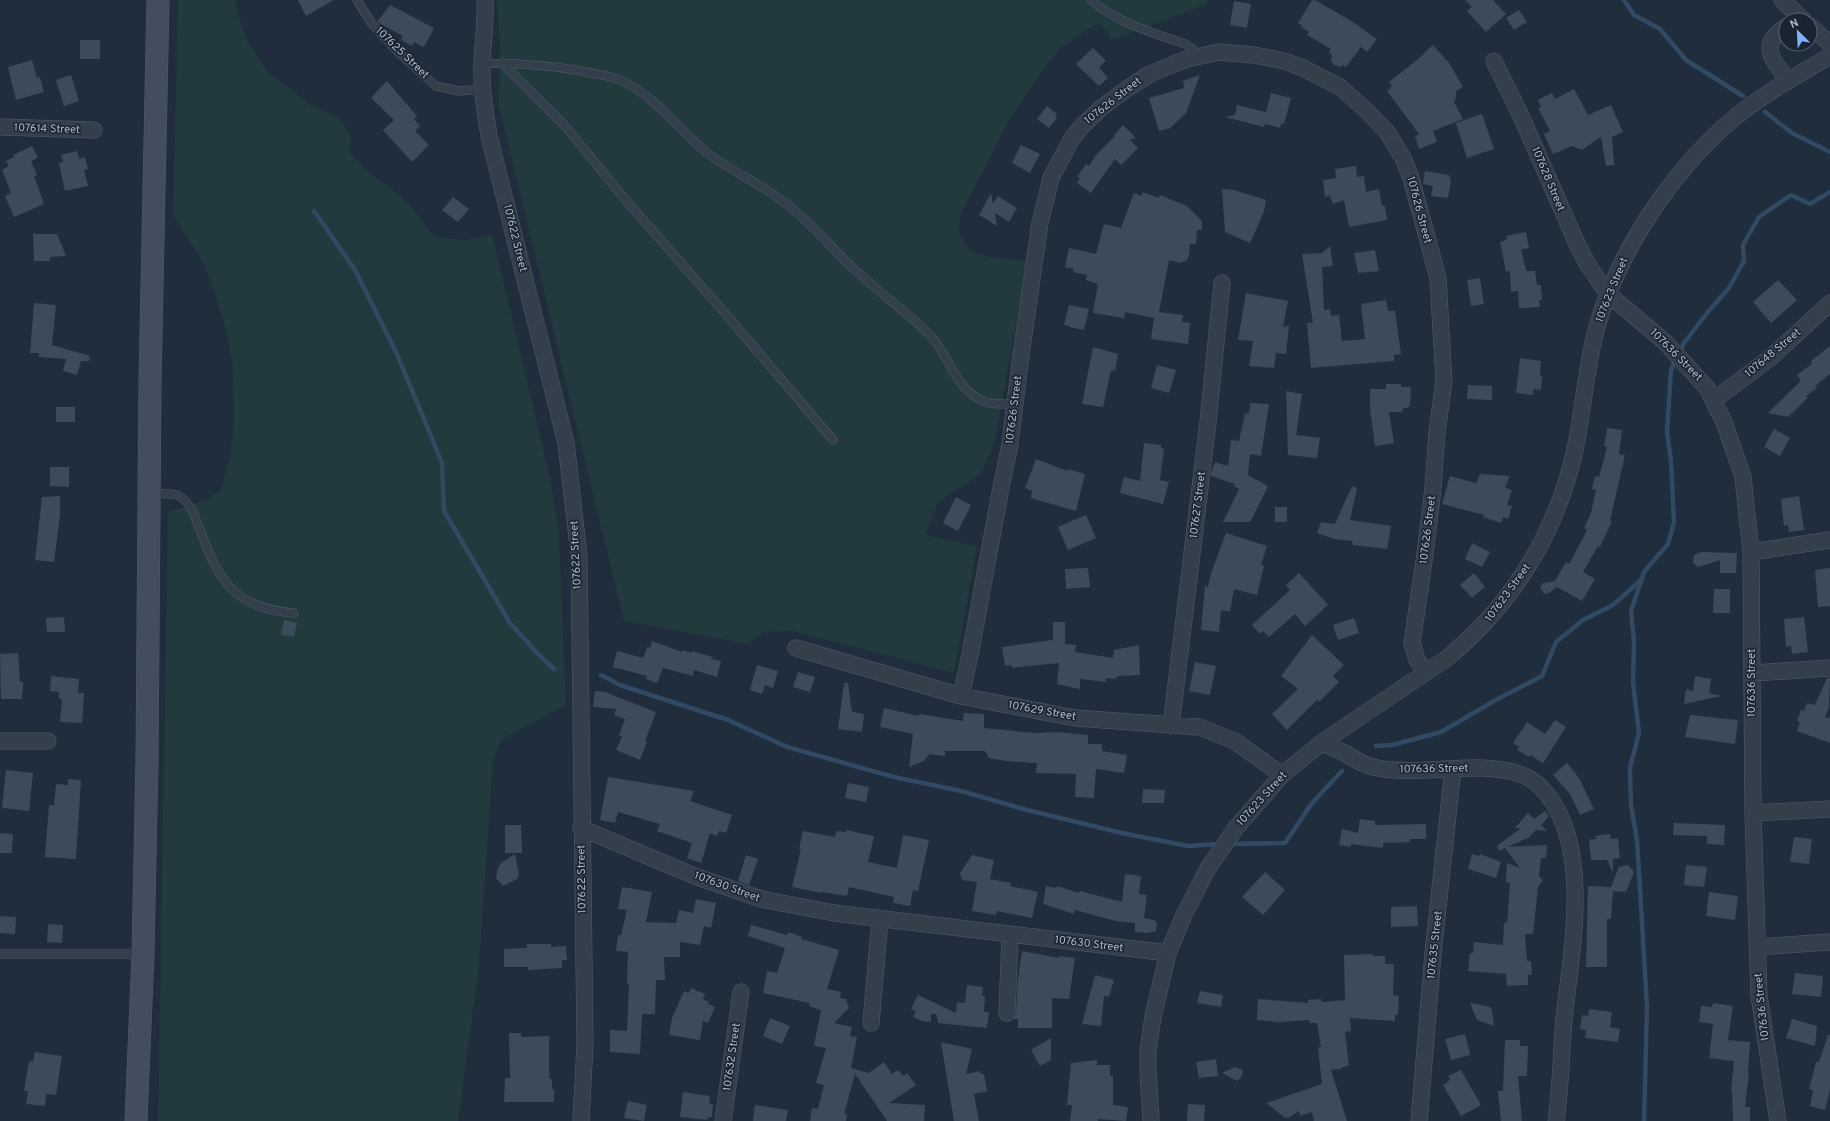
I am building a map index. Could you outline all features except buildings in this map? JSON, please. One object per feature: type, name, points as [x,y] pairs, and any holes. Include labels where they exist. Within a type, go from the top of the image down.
[{"type":"main road","points":[[136,1121],[143,954],[147,768],[149,494],[158,0]]},
{"type":"street","name":"107622 Street","points":[[486,0],[486,27],[482,63],[483,89],[489,136],[566,443],[578,555],[585,1044],[581,1121]]},
{"type":"street","points":[[1782,0],[1795,12]]},
{"type":"street","points":[[1778,32],[1771,44],[1770,50],[1775,64],[1789,80]]},
{"type":"street","points":[[1818,33],[1830,44]]},
{"type":"street","name":"107626 Street","points":[[960,696],[970,655],[1010,444],[1014,404],[1040,223],[1051,178],[1071,140],[1082,126],[1101,108],[1150,74],[1180,61],[1219,52],[1230,52],[1269,58],[1303,68],[1340,87],[1366,110],[1387,132],[1403,158],[1411,178],[1438,278],[1444,381],[1437,432],[1433,488],[1425,554],[1412,644],[1416,660],[1426,672]]},
{"type":"street","name":"107623 Street","points":[[1151,1121],[1148,1093],[1148,1050],[1153,1017],[1168,954],[1195,892],[1224,845],[1282,775],[1321,742],[1446,660],[1484,626],[1496,612],[1522,577],[1541,546],[1557,509],[1572,464],[1597,327],[1608,294],[1627,253],[1657,205],[1694,158],[1717,133],[1739,114],[1789,80],[1830,56]]},
{"type":"street","name":"107628 Street","points":[[1494,61],[1522,116],[1577,244],[1588,265],[1608,294]]},
{"type":"street","name":"107614 Street","points":[[0,127],[94,130]]},
{"type":"street","name":"107627 Street","points":[[1171,726],[1208,422],[1222,283]]},
{"type":"street","name":"107636 Street","points":[[1608,294],[1665,342],[1688,366],[1706,388],[1714,400],[1735,451],[1743,476],[1751,552],[1753,813],[1760,1003],[1778,1121]]},
{"type":"street","name":"107648 Street","points":[[1714,400],[1775,353],[1830,303]]},
{"type":"street","points":[[1751,552],[1830,540]]},
{"type":"street","name":"107629 Street","points":[[796,648],[960,696],[1075,718],[1200,728],[1236,742],[1282,775]]},
{"type":"street","points":[[1753,673],[1830,668]]},
{"type":"street","points":[[0,741],[48,741]]},
{"type":"street","name":"107636 Street","points":[[1321,742],[1342,752],[1358,763],[1384,769],[1491,768],[1531,778],[1545,792],[1564,823],[1574,867],[1574,918],[1556,1121]]},
{"type":"street","name":"107635 Street","points":[[1419,1121],[1433,953],[1453,769]]},
{"type":"street","points":[[1753,813],[1830,809]]},
{"type":"street","name":"107630 Street","points":[[581,828],[697,877],[761,899],[834,913],[1168,954]]},
{"type":"street","points":[[871,1023],[880,918]]},
{"type":"street","points":[[1007,1014],[1010,935]]},
{"type":"street","points":[[1757,947],[1830,942]]},
{"type":"street","name":"107632 Street","points":[[722,1121],[742,992]]},
{"type":"lane","name":"107625 Street","points":[[357,0],[372,24],[398,53],[436,86],[459,91],[483,89]]},
{"type":"lane","points":[[1090,0],[1109,14],[1134,26],[1186,44],[1192,49],[1196,57]]},
{"type":"lane","points":[[482,63],[515,63],[575,70],[610,77],[640,90],[710,155],[738,175],[772,193],[802,218],[854,269],[929,334],[944,353],[961,383],[970,392],[979,399],[994,404],[1014,404]]},
{"type":"lane","points":[[502,63],[566,126],[623,197],[724,312],[833,440]]},
{"type":"lane","points":[[149,494],[176,495],[186,502],[193,512],[217,571],[234,591],[246,600],[260,607],[274,612],[294,613]]},
{"type":"lane","points":[[0,954],[143,954]]},
{"type":"green space","points":[[178,0],[235,0],[237,12],[248,43],[268,72],[312,106],[340,118],[351,138],[349,151],[369,172],[404,199],[435,237],[466,240],[492,234],[551,482],[559,534],[566,705],[502,739],[493,760],[479,966],[458,1121],[158,1121],[168,512],[206,500],[220,492],[230,457],[234,424],[233,370],[228,338],[217,299],[204,264],[173,215]]},
{"type":"green space","points":[[497,0],[1207,0],[1207,4],[1112,40],[1101,24],[1095,25],[1063,46],[1044,68],[1008,122],[961,214],[960,229],[962,240],[969,248],[978,253],[989,256],[1027,261],[995,441],[981,474],[938,502],[925,535],[977,546],[954,673],[792,631],[764,632],[748,644],[624,621],[499,106],[500,44]]},
{"type":"waterway","points":[[1624,0],[1634,15],[1660,29],[1686,60],[1743,96]]},
{"type":"waterway","points":[[1765,112],[1792,133],[1830,152]]},
{"type":"waterway","points":[[1680,353],[1684,343],[1729,288],[1744,261],[1743,245],[1759,217],[1791,195],[1810,204],[1830,192]]},
{"type":"waterway","points":[[314,211],[355,270],[397,354],[442,463],[444,511],[510,623],[554,669]]},
{"type":"waterway","points":[[1644,1121],[1647,1006],[1637,840],[1631,806],[1630,768],[1639,733],[1633,682],[1634,641],[1631,611],[1644,572],[1668,544],[1674,522],[1671,461],[1667,432],[1671,370],[1676,359]]},
{"type":"waterway","points":[[1376,746],[1392,745],[1441,732],[1494,701],[1542,676],[1556,642],[1583,620],[1613,605],[1642,579]]},
{"type":"waterway","points":[[601,675],[620,685],[728,720],[787,747],[894,777],[961,791],[1027,810],[1122,833],[1188,846],[1219,844]]},
{"type":"waterway","points":[[1229,844],[1285,843],[1312,803],[1342,771]]}]
